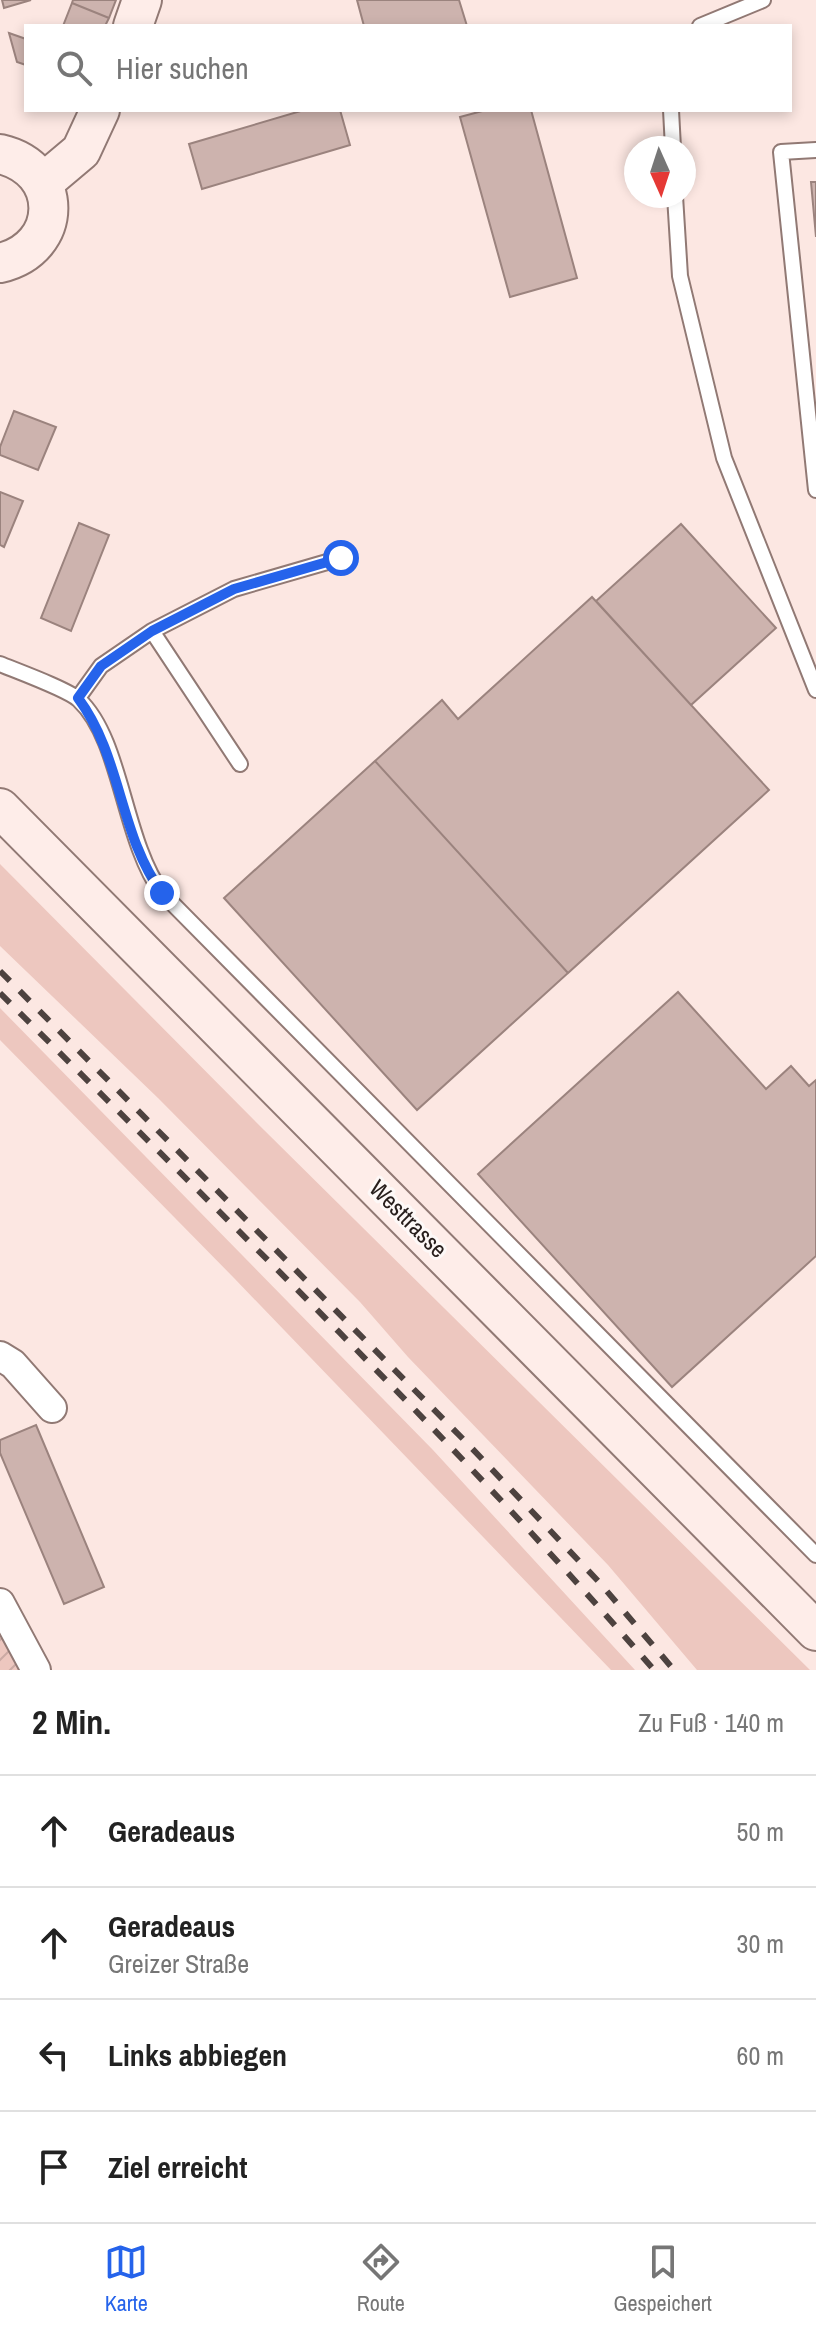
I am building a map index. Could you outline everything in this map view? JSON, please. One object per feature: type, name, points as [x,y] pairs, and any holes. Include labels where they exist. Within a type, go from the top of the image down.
[{"type":"main road","points":[[134,24],[142,0]]},
{"type":"main road","points":[[43,183],[81,151],[99,112]]},
{"type":"main road","points":[[0,154],[18,160],[32,170],[43,183],[48,201],[48,219],[42,236],[30,250],[15,260],[0,263]]},
{"type":"main road","name":"Westtrasse","points":[[0,808],[816,1631]]},
{"type":"street","points":[[0,1356],[13,1364],[52,1408]]},
{"type":"street","points":[[0,1603],[36,1670]]},
{"type":"lane","points":[[705,24],[763,0]]},
{"type":"lane","points":[[671,112],[672,136]]},
{"type":"lane","points":[[816,150],[781,152],[816,490]]},
{"type":"lane","points":[[676,208],[680,276],[724,458],[816,690]]},
{"type":"lane","points":[[78,698],[101,666],[152,631],[234,589],[341,558]]},
{"type":"lane","points":[[152,631],[240,764]]},
{"type":"lane","points":[[0,664],[78,698],[93,719],[105,744],[138,850],[148,875],[162,893],[816,1555]]},
{"type":"shaded area","points":[[0,864],[810,1670],[697,1670],[608,1565],[408,1357],[360,1302],[158,1098],[0,946]]},
{"type":"shaded area","points":[[0,1008],[433,1450],[635,1670],[611,1670],[0,1040]]},
{"type":"shaded area","points":[[0,1625],[24,1670],[0,1670]]},
{"type":"building","points":[[2,0],[31,0],[4,8]]},
{"type":"building","points":[[73,0],[116,0],[109,18],[72,3]]},
{"type":"building","points":[[357,0],[459,0],[466,24],[363,24]]},
{"type":"building","points":[[72,3],[109,18],[106,24],[64,24]]},
{"type":"building","points":[[9,33],[24,38],[24,64],[17,62]]},
{"type":"building","points":[[297,112],[341,112],[350,145],[202,189],[189,144]]},
{"type":"building","points":[[479,112],[532,112],[577,278],[510,297],[460,117]]},
{"type":"building","points":[[811,182],[816,182],[816,237]]},
{"type":"building","points":[[14,411],[56,427],[38,470],[0,455],[0,447]]},
{"type":"building","points":[[0,492],[23,501],[4,547],[0,545]]},
{"type":"building","points":[[79,523],[109,535],[71,631],[41,618]]},
{"type":"building","points":[[681,524],[776,628],[691,705],[596,601]]},
{"type":"building","points":[[592,597],[769,790],[568,973],[375,761],[442,700],[458,719]]},
{"type":"building","points":[[375,761],[568,973],[417,1110],[224,898]]},
{"type":"building","points":[[678,992],[766,1089],[791,1066],[809,1086],[816,1080],[816,1256],[672,1387],[478,1174]]},
{"type":"building","points":[[36,1425],[104,1587],[64,1604],[0,1453],[0,1440]]},
{"type":"railway","points":[[0,971],[464,1440],[599,1582],[674,1670]]},
{"type":"railway","points":[[0,993],[415,1410],[654,1670]]},
{"type":"route","points":[[162,893],[148,875],[138,850],[105,744],[78,698],[101,666],[152,631],[234,589],[341,558]]}]
